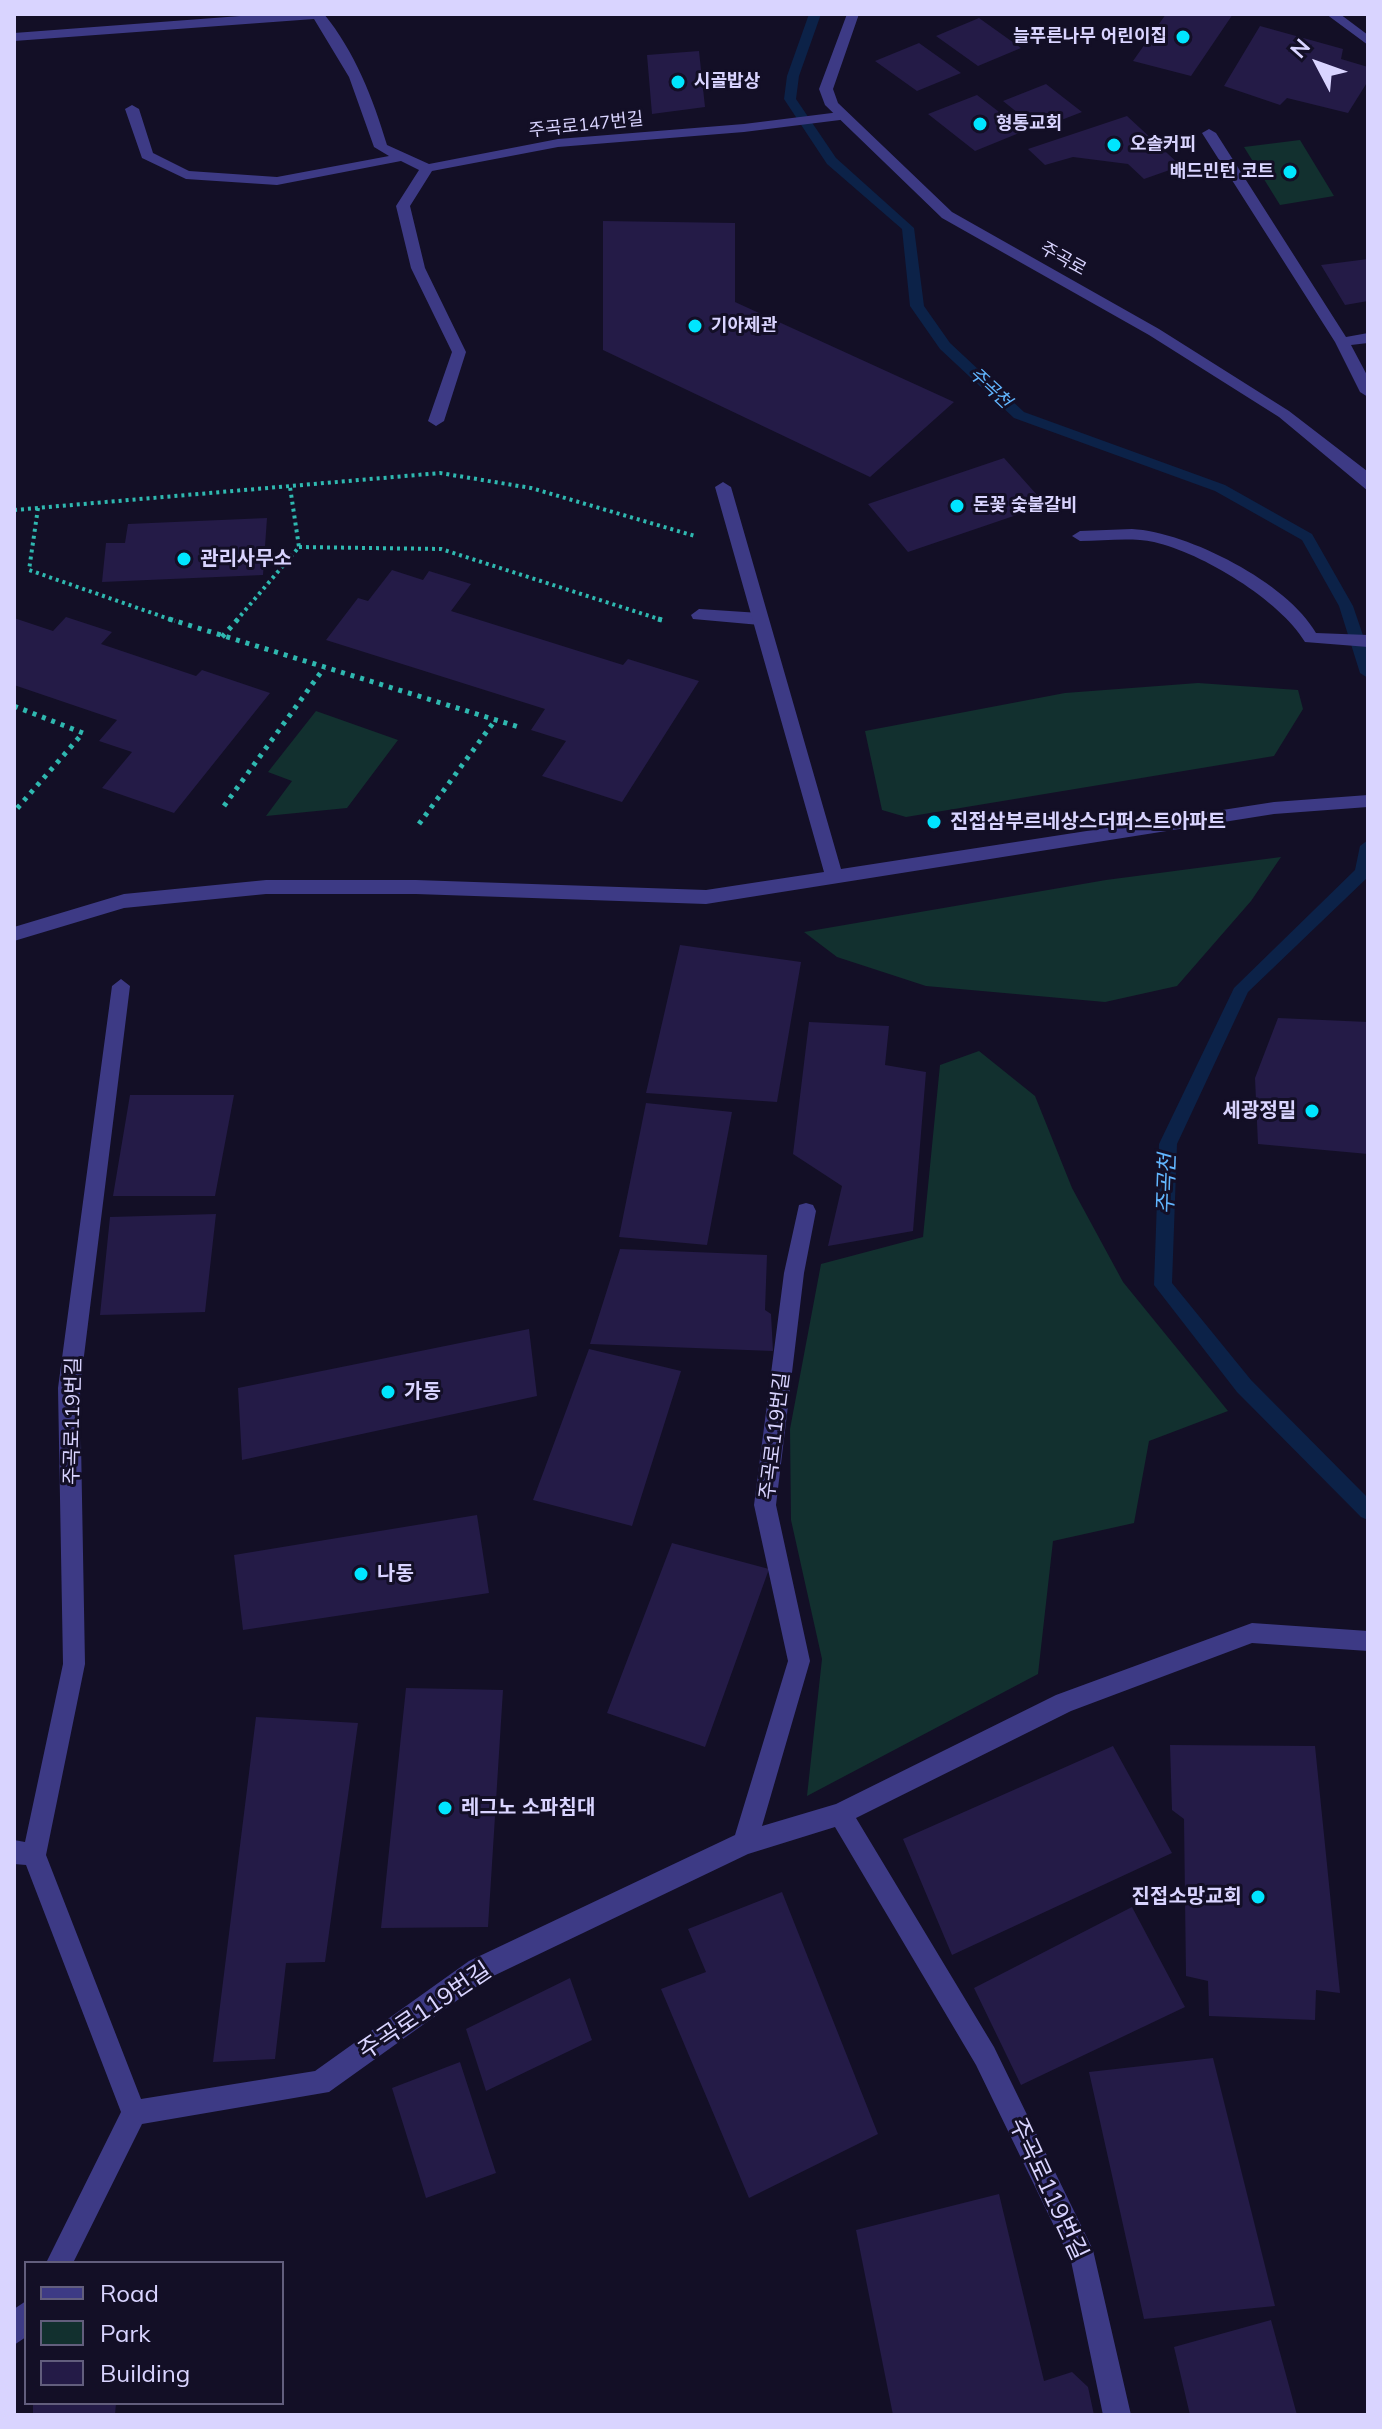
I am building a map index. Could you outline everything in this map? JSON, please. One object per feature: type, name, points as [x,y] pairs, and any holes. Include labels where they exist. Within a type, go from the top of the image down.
[{"type":"street","points":[[14,37],[317,14],[329,27],[373,118],[381,147],[427,168],[403,206],[418,268],[459,352],[436,421]]},
{"type":"street","points":[[840,116],[826,89],[853,14]]},
{"type":"street","points":[[1332,14],[1368,41]]},
{"type":"street","points":[[132,109],[147,155],[186,175],[277,181],[403,157]]},
{"type":"street","name":"주곡로147번길","points":[[427,168],[558,143],[840,116]]},
{"type":"street","name":"주곡로","points":[[840,116],[947,215],[1154,332],[1284,414],[1361,475],[1368,486]]},
{"type":"street","points":[[1209,133],[1342,342],[1368,392]]},
{"type":"street","points":[[1342,342],[1368,338]]},
{"type":"street","points":[[723,487],[835,878]]},
{"type":"street","points":[[1080,536],[1158,537],[1256,582],[1307,626],[1311,638],[1368,641]]},
{"type":"street","points":[[699,615],[760,619]]},
{"type":"street","points":[[14,934],[124,901],[266,887],[416,887],[706,897],[1274,808],[1368,801]]},
{"type":"street","name":"주곡로119번길","points":[[121,986],[69,1388],[74,1664],[24,1854],[134,2113],[320,2083],[478,1970],[745,1843],[840,1814],[1064,1703],[1252,1633],[1368,1641]]},
{"type":"street","name":"주곡로119번길","points":[[745,1843],[799,1661],[765,1505],[794,1273],[806,1211]]},
{"type":"street","name":"주곡로119번길","points":[[840,1814],[985,2056],[1084,2259],[1117,2415]]},
{"type":"street","points":[[60,2261],[134,2113]]},
{"type":"path","points":[[14,510],[440,473],[531,488],[738,548]]},
{"type":"path","points":[[222,637],[299,547],[290,487]]},
{"type":"path","points":[[38,508],[29,570],[222,637],[522,728]]},
{"type":"path","points":[[299,547],[441,549],[662,620]]},
{"type":"path","points":[[224,806],[324,668]]},
{"type":"path","points":[[14,706],[83,733],[14,812]]},
{"type":"path","points":[[419,824],[496,719]]},
{"type":"green space","name":"배드민턴 코트","points":[[1300,140],[1334,196],[1280,205],[1244,147]]},
{"type":"green space","points":[[1198,683],[1298,690],[1303,709],[1274,756],[906,817],[882,810],[865,731],[1065,693]]},
{"type":"green space","points":[[316,711],[398,740],[347,808],[266,816],[292,781],[268,772]]},
{"type":"green space","points":[[1281,857],[1251,901],[1177,986],[1105,1002],[926,986],[837,957],[804,932],[1106,880]]},
{"type":"green space","points":[[979,1051],[1035,1096],[1072,1188],[1123,1282],[1228,1411],[1149,1441],[1134,1523],[1053,1541],[1038,1674],[807,1796],[822,1659],[791,1520],[790,1429],[821,1264],[923,1237],[940,1065]]},
{"type":"building","name":"늘푸른나무 어린이집","points":[[1166,14],[1233,14],[1191,76],[1133,61]]},
{"type":"building","points":[[979,18],[1021,48],[978,66],[936,36]]},
{"type":"building","points":[[1260,26],[1343,49],[1341,59],[1368,67],[1368,81],[1348,113],[1287,98],[1280,105],[1224,86]]},
{"type":"building","points":[[919,43],[961,73],[917,91],[875,61]]},
{"type":"building","points":[[699,51],[705,107],[652,114],[647,55]]},
{"type":"building","points":[[1046,84],[1082,112],[1038,129],[1003,101]]},
{"type":"building","points":[[977,95],[1024,131],[975,151],[928,114]]},
{"type":"building","points":[[1127,116],[1181,166],[1144,179],[1128,164],[1073,157],[1045,165],[1028,149]]},
{"type":"building","name":"기아제관","points":[[603,221],[735,223],[735,302],[954,402],[870,477],[603,350]]},
{"type":"building","points":[[1368,259],[1368,301],[1345,305],[1321,265]]},
{"type":"building","points":[[1004,458],[1046,505],[908,552],[868,504]]},
{"type":"building","name":"관리사무소","points":[[267,518],[263,575],[102,582],[106,543],[125,543],[128,524]]},
{"type":"building","points":[[392,570],[423,580],[429,571],[471,584],[451,611],[623,665],[628,659],[699,681],[622,802],[542,776],[566,741],[531,730],[545,709],[326,640],[358,598],[368,601]]},
{"type":"building","points":[[66,617],[112,632],[101,644],[196,676],[202,670],[270,693],[174,813],[102,788],[132,752],[99,741],[117,720],[14,685],[14,618],[53,631]]},
{"type":"building","points":[[680,945],[801,962],[777,1102],[646,1093]]},
{"type":"building","name":"세광정밀","points":[[1278,1018],[1368,1022],[1368,1154],[1258,1144],[1255,1078]]},
{"type":"building","points":[[809,1022],[889,1026],[885,1065],[926,1072],[913,1231],[828,1246],[842,1186],[793,1154]]},
{"type":"building","points":[[130,1095],[234,1095],[215,1196],[113,1196]]},
{"type":"building","points":[[646,1103],[732,1112],[707,1245],[619,1237]]},
{"type":"building","points":[[216,1214],[205,1312],[100,1315],[110,1217]]},
{"type":"building","points":[[620,1249],[767,1255],[765,1310],[771,1314],[773,1351],[590,1344]]},
{"type":"building","name":"가동","points":[[529,1329],[537,1396],[242,1460],[238,1388]]},
{"type":"building","points":[[589,1349],[681,1371],[632,1526],[533,1500]]},
{"type":"building","name":"나동","points":[[477,1515],[489,1593],[243,1630],[234,1555]]},
{"type":"building","points":[[672,1543],[769,1569],[705,1747],[607,1713]]},
{"type":"building","name":"레그노 소파침대","points":[[406,1688],[503,1690],[488,1927],[381,1928]]},
{"type":"building","points":[[256,1717],[358,1723],[325,1962],[286,1963],[275,2059],[213,2062]]},
{"type":"building","name":"진접소망교회","points":[[1170,1745],[1315,1746],[1340,1993],[1316,1990],[1315,2020],[1209,2016],[1208,1981],[1186,1976],[1184,1819],[1172,1810]]},
{"type":"building","points":[[1113,1746],[1172,1853],[952,1955],[903,1839]]},
{"type":"building","points":[[782,1892],[878,2134],[749,2198],[661,1989],[706,1972],[688,1929]]},
{"type":"building","points":[[1132,1907],[1185,2007],[1021,2085],[974,1988]]},
{"type":"building","points":[[570,1978],[592,2040],[486,2091],[466,2029]]},
{"type":"building","points":[[1213,2058],[1275,2306],[1144,2319],[1089,2072]]},
{"type":"building","points":[[460,2062],[496,2173],[426,2198],[392,2088]]},
{"type":"building","points":[[999,2194],[1044,2381],[1072,2372],[1088,2387],[1094,2415],[893,2415],[856,2230]]},
{"type":"building","points":[[1271,2320],[1297,2415],[1190,2415],[1174,2347]]},
{"type":"building","points":[[33,2405],[116,2405],[115,2415],[33,2415]]},
{"type":"waterway","name":"주곡천","points":[[815,14],[793,76],[790,99],[831,161],[908,228],[917,306],[945,346],[1019,415],[1220,488],[1307,537],[1346,606],[1368,673]]},
{"type":"waterway","name":"주곡천","points":[[1368,846],[1363,872],[1242,988],[1168,1144],[1163,1285],[1244,1386],[1368,1511]]},
{"type":"place","name":"늘푸른나무 어린이집","points":[[1183,37]]},
{"type":"place","name":"시골밥상","points":[[678,82]]},
{"type":"place","name":"형통교회","points":[[980,124]]},
{"type":"place","name":"오솔커피","points":[[1114,145]]},
{"type":"place","name":"배드민턴 코트","points":[[1290,172]]},
{"type":"place","name":"기아제관","points":[[695,326]]},
{"type":"place","name":"돈꽃 숯불갈비","points":[[957,506]]},
{"type":"place","name":"관리사무소","points":[[184,559]]},
{"type":"place","name":"진접삼부르네상스더퍼스트아파트","points":[[934,822]]},
{"type":"place","name":"세광정밀","points":[[1312,1111]]},
{"type":"place","name":"가동","points":[[388,1392]]},
{"type":"place","name":"나동","points":[[361,1574]]},
{"type":"place","name":"레그노 소파침대","points":[[445,1808]]},
{"type":"place","name":"진접소망교회","points":[[1258,1897]]}]
